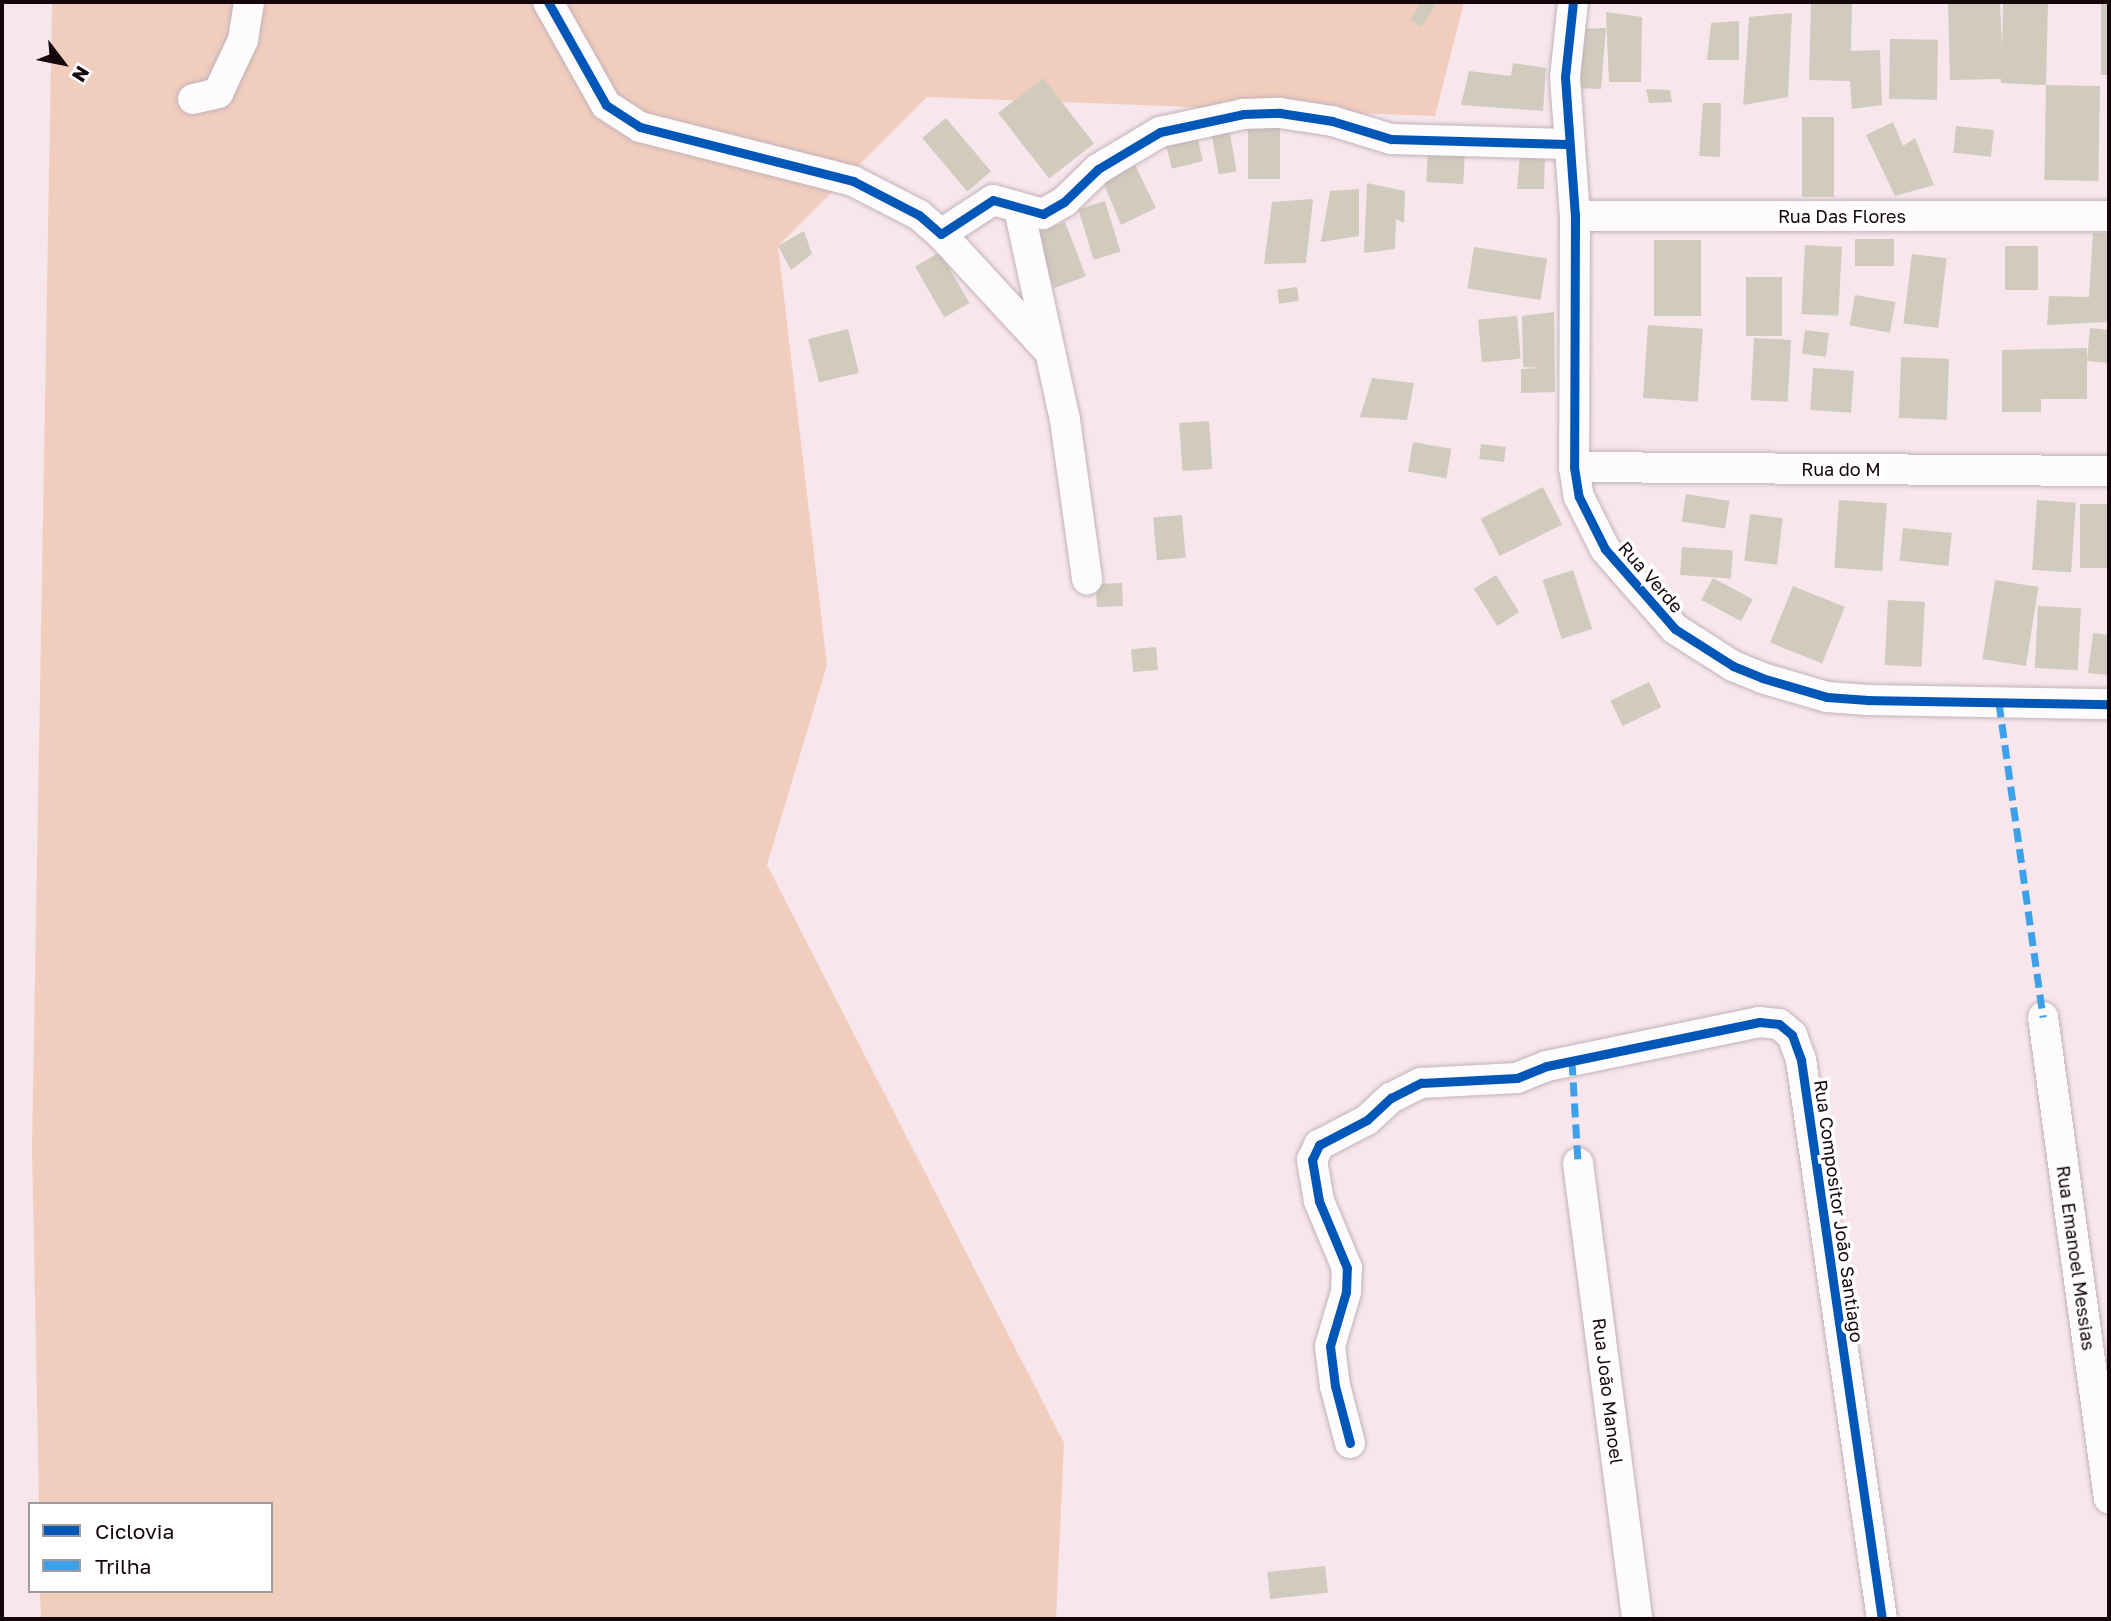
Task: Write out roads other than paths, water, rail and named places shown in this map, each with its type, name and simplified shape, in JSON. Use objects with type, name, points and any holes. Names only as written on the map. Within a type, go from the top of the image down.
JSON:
[{"type":"street","points":[[193,99],[218,93],[243,40],[249,2]]},
{"type":"street","points":[[548,2],[606,105],[640,127],[853,181],[919,215],[941,234],[1050,352]]},
{"type":"street","name":"Rua Verde","points":[[1573,2],[1566,39],[1566,144],[1575,216],[1574,467],[1578,497],[1605,549],[1675,629],[1733,666],[1826,697],[2109,704]]},
{"type":"street","points":[[941,234],[993,200],[1043,214],[1064,202],[1098,169],[1160,132],[1201,121],[1280,113],[1358,128],[1391,139],[1566,144]]},
{"type":"street","points":[[1019,209],[1065,420],[1087,579]]},
{"type":"street","name":"Rua Das Flores","points":[[1575,216],[2109,216]]},
{"type":"street","name":"Rua do M","points":[[1574,467],[2109,471]]},
{"type":"street","name":"Rua Emanoel Messias","points":[[2043,1017],[2109,1499]]},
{"type":"street","name":"Rua Compositor João Santiago","points":[[1350,1443],[1335,1386],[1330,1346],[1346,1292],[1348,1268],[1319,1201],[1312,1160],[1319,1145],[1367,1121],[1391,1098],[1421,1083],[1517,1078],[1572,1061],[1759,1021],[1779,1024],[1792,1035],[1801,1060],[1882,1619]]},
{"type":"street","name":"Rua João Manoel","points":[[1578,1163],[1637,1619]]}]
